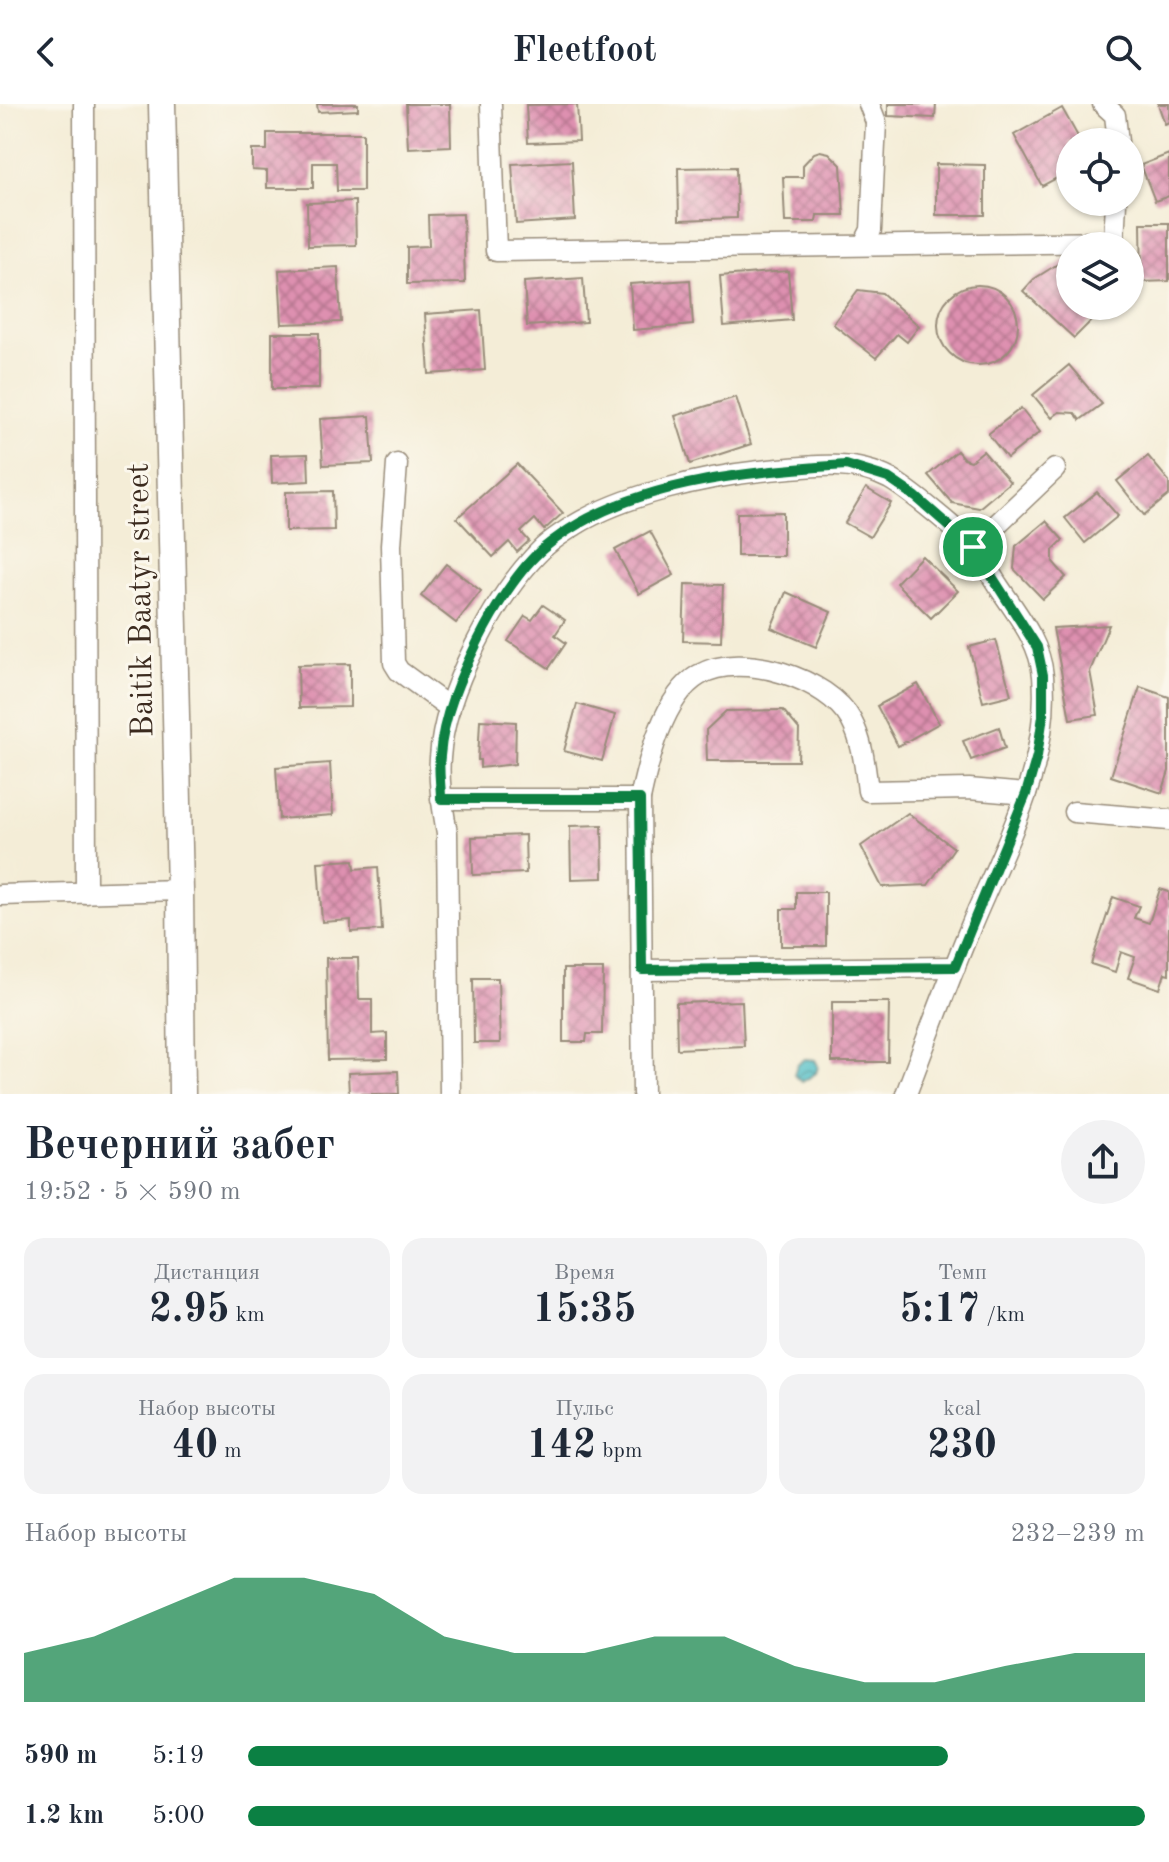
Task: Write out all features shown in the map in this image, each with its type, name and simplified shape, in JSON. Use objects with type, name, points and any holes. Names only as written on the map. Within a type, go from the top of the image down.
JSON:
[{"type":"main road","name":"Baitik Baatyr street","points":[[162,104],[182,1094]]},
{"type":"street","points":[[84,104],[86,893]]},
{"type":"street","points":[[491,104],[496,251],[1114,242],[1115,216]]},
{"type":"street","points":[[864,244],[871,230],[876,122],[869,104]]},
{"type":"street","points":[[1103,104],[1115,115],[1119,128]]},
{"type":"street","points":[[397,464],[391,545],[394,663],[399,671],[450,708]]},
{"type":"street","points":[[450,1094],[447,833],[441,799],[440,756],[450,708],[462,673],[487,623],[543,548],[578,523],[628,502],[730,474],[846,465],[888,478],[916,497],[973,547],[1037,647],[1043,675],[1043,716],[1037,756],[1026,794],[906,1094]]},
{"type":"street","points":[[973,547],[1055,469]]},
{"type":"street","points":[[643,1094],[640,799],[650,754],[681,692],[699,675],[719,668],[746,666],[803,679],[832,696],[851,719],[859,740],[868,791],[969,789],[1026,794]]},
{"type":"street","points":[[441,799],[640,799]]},
{"type":"street","points":[[1074,812],[1169,820]]},
{"type":"street","points":[[0,895],[180,890]]},
{"type":"street","points":[[642,970],[955,967]]},
{"type":"water","points":[[805,1059],[815,1060],[818,1066],[816,1073],[802,1082],[794,1075],[797,1065]]},
{"type":"building","points":[[317,104],[358,104],[358,110],[318,112]]},
{"type":"building","points":[[406,104],[450,104],[451,146],[408,148]]},
{"type":"building","points":[[577,104],[579,141],[528,143],[526,105]]},
{"type":"building","points":[[888,104],[936,104],[935,118],[888,116]]},
{"type":"building","points":[[1158,104],[1169,104],[1169,122],[1165,124]]},
{"type":"building","points":[[1062,108],[1073,128],[1056,128],[1056,178],[1042,186],[1014,135]]},
{"type":"building","points":[[267,133],[363,133],[363,191],[337,191],[336,163],[313,163],[313,188],[267,188],[267,171],[252,170],[252,150],[267,150]]},
{"type":"building","points":[[820,151],[829,153],[841,165],[844,215],[817,215],[816,222],[785,222],[783,177],[803,177],[803,165]]},
{"type":"building","points":[[1169,154],[1169,196],[1155,201],[1144,173],[1144,164]]},
{"type":"building","points":[[572,161],[575,220],[516,224],[512,164]]},
{"type":"building","points":[[936,164],[985,165],[985,215],[936,215]]},
{"type":"building","points":[[736,167],[737,218],[679,220],[678,168]]},
{"type":"building","points":[[355,201],[356,245],[308,246],[307,203]]},
{"type":"building","points":[[463,214],[465,283],[407,284],[407,247],[429,246],[428,215]]},
{"type":"building","points":[[1141,223],[1169,223],[1169,281],[1144,282],[1144,232],[1141,232]]},
{"type":"building","points":[[1056,265],[1056,320],[1092,320],[1074,338],[1023,291],[1034,279]]},
{"type":"building","points":[[338,267],[341,322],[282,324],[279,270]]},
{"type":"building","points":[[788,271],[792,320],[724,326],[720,276]]},
{"type":"building","points":[[583,278],[586,322],[527,326],[524,282]]},
{"type":"building","points":[[690,280],[693,325],[633,330],[630,284]]},
{"type":"building","points":[[978,285],[993,288],[1006,297],[1015,310],[1018,325],[1015,340],[1006,353],[993,362],[978,365],[963,362],[950,353],[941,340],[938,325],[941,310],[950,297],[963,288]]},
{"type":"building","points":[[858,290],[882,293],[919,326],[907,342],[897,334],[876,358],[833,324]]},
{"type":"building","points":[[481,310],[485,370],[429,374],[425,314]]},
{"type":"building","points":[[272,333],[319,333],[319,389],[272,389]]},
{"type":"building","points":[[1069,365],[1102,404],[1080,420],[1075,413],[1059,412],[1052,418],[1033,395]]},
{"type":"building","points":[[736,397],[751,444],[690,464],[675,416]]},
{"type":"building","points":[[1021,408],[1040,432],[1007,458],[988,434]]},
{"type":"building","points":[[370,416],[373,463],[323,465],[320,419]]},
{"type":"building","points":[[957,451],[964,459],[971,461],[983,451],[1010,482],[979,508],[952,503],[928,475]]},
{"type":"building","points":[[308,454],[309,481],[272,483],[271,455]]},
{"type":"building","points":[[1148,456],[1169,481],[1169,495],[1144,515],[1117,481]]},
{"type":"building","points":[[517,464],[563,513],[544,530],[535,519],[521,532],[529,541],[517,552],[509,542],[493,557],[457,518]]},
{"type":"building","points":[[866,488],[891,503],[870,537],[845,523]]},
{"type":"building","points":[[333,491],[334,530],[286,531],[286,492]]},
{"type":"building","points":[[1097,492],[1118,516],[1085,543],[1065,518]]},
{"type":"building","points":[[783,512],[783,556],[737,556],[737,513]]},
{"type":"building","points":[[1046,521],[1063,540],[1053,550],[1053,562],[1066,577],[1043,599],[1014,569],[1016,546]]},
{"type":"building","points":[[650,531],[674,575],[639,594],[615,550]]},
{"type":"building","points":[[922,556],[958,591],[931,618],[896,583]]},
{"type":"building","points":[[446,564],[481,591],[456,623],[421,596]]},
{"type":"building","points":[[685,584],[723,585],[721,642],[683,641]]},
{"type":"building","points":[[786,592],[831,612],[816,647],[771,628]]},
{"type":"building","points":[[543,605],[565,620],[555,635],[566,643],[549,668],[508,641],[525,616],[532,620]]},
{"type":"building","points":[[1109,625],[1090,671],[1098,715],[1070,719],[1053,628]]},
{"type":"building","points":[[996,640],[1011,695],[983,702],[969,647]]},
{"type":"building","points":[[350,664],[350,707],[299,708],[298,665]]},
{"type":"building","points":[[918,684],[939,723],[898,746],[877,706]]},
{"type":"building","points":[[1140,687],[1169,697],[1169,771],[1162,793],[1111,776]]},
{"type":"building","points":[[577,704],[615,715],[602,761],[564,751]]},
{"type":"building","points":[[783,710],[799,729],[798,761],[707,761],[706,730],[726,711]]},
{"type":"building","points":[[480,720],[516,722],[515,764],[480,768]]},
{"type":"building","points":[[999,727],[1005,748],[971,760],[963,741]]},
{"type":"building","points":[[330,763],[333,815],[279,819],[276,767]]},
{"type":"building","points":[[908,813],[954,848],[928,885],[882,887],[861,846]]},
{"type":"building","points":[[602,825],[603,878],[571,879],[570,826]]},
{"type":"building","points":[[525,835],[526,873],[473,875],[472,837]]},
{"type":"building","points":[[354,860],[355,869],[378,867],[382,930],[351,932],[351,920],[322,922],[318,862]]},
{"type":"building","points":[[1160,889],[1169,892],[1169,974],[1165,973],[1160,989],[1128,978],[1135,957],[1121,952],[1115,972],[1091,964],[1113,897],[1139,906],[1134,918],[1149,923]]},
{"type":"building","points":[[796,892],[826,892],[826,946],[781,946],[781,909],[796,909]]},
{"type":"building","points":[[326,958],[358,958],[359,999],[372,999],[372,1034],[387,1033],[387,1059],[328,1060]]},
{"type":"building","points":[[563,969],[603,969],[602,1034],[587,1034],[586,1042],[563,1042]]},
{"type":"building","points":[[473,978],[498,978],[500,1043],[474,1043]]},
{"type":"building","points":[[742,1001],[744,1046],[677,1049],[676,1003]]},
{"type":"building","points":[[832,1002],[889,1002],[888,1062],[832,1062]]},
{"type":"building","points":[[398,1071],[399,1094],[349,1094],[348,1073]]},
{"type":"route","points":[[846,465],[888,478],[916,497],[973,547],[1037,647],[1043,675],[1043,716],[1037,756],[1026,794],[955,967],[642,970],[640,799],[441,799],[440,756],[450,708],[462,673],[487,623],[516,581],[543,548],[578,523],[628,502],[730,474],[846,465]]}]
